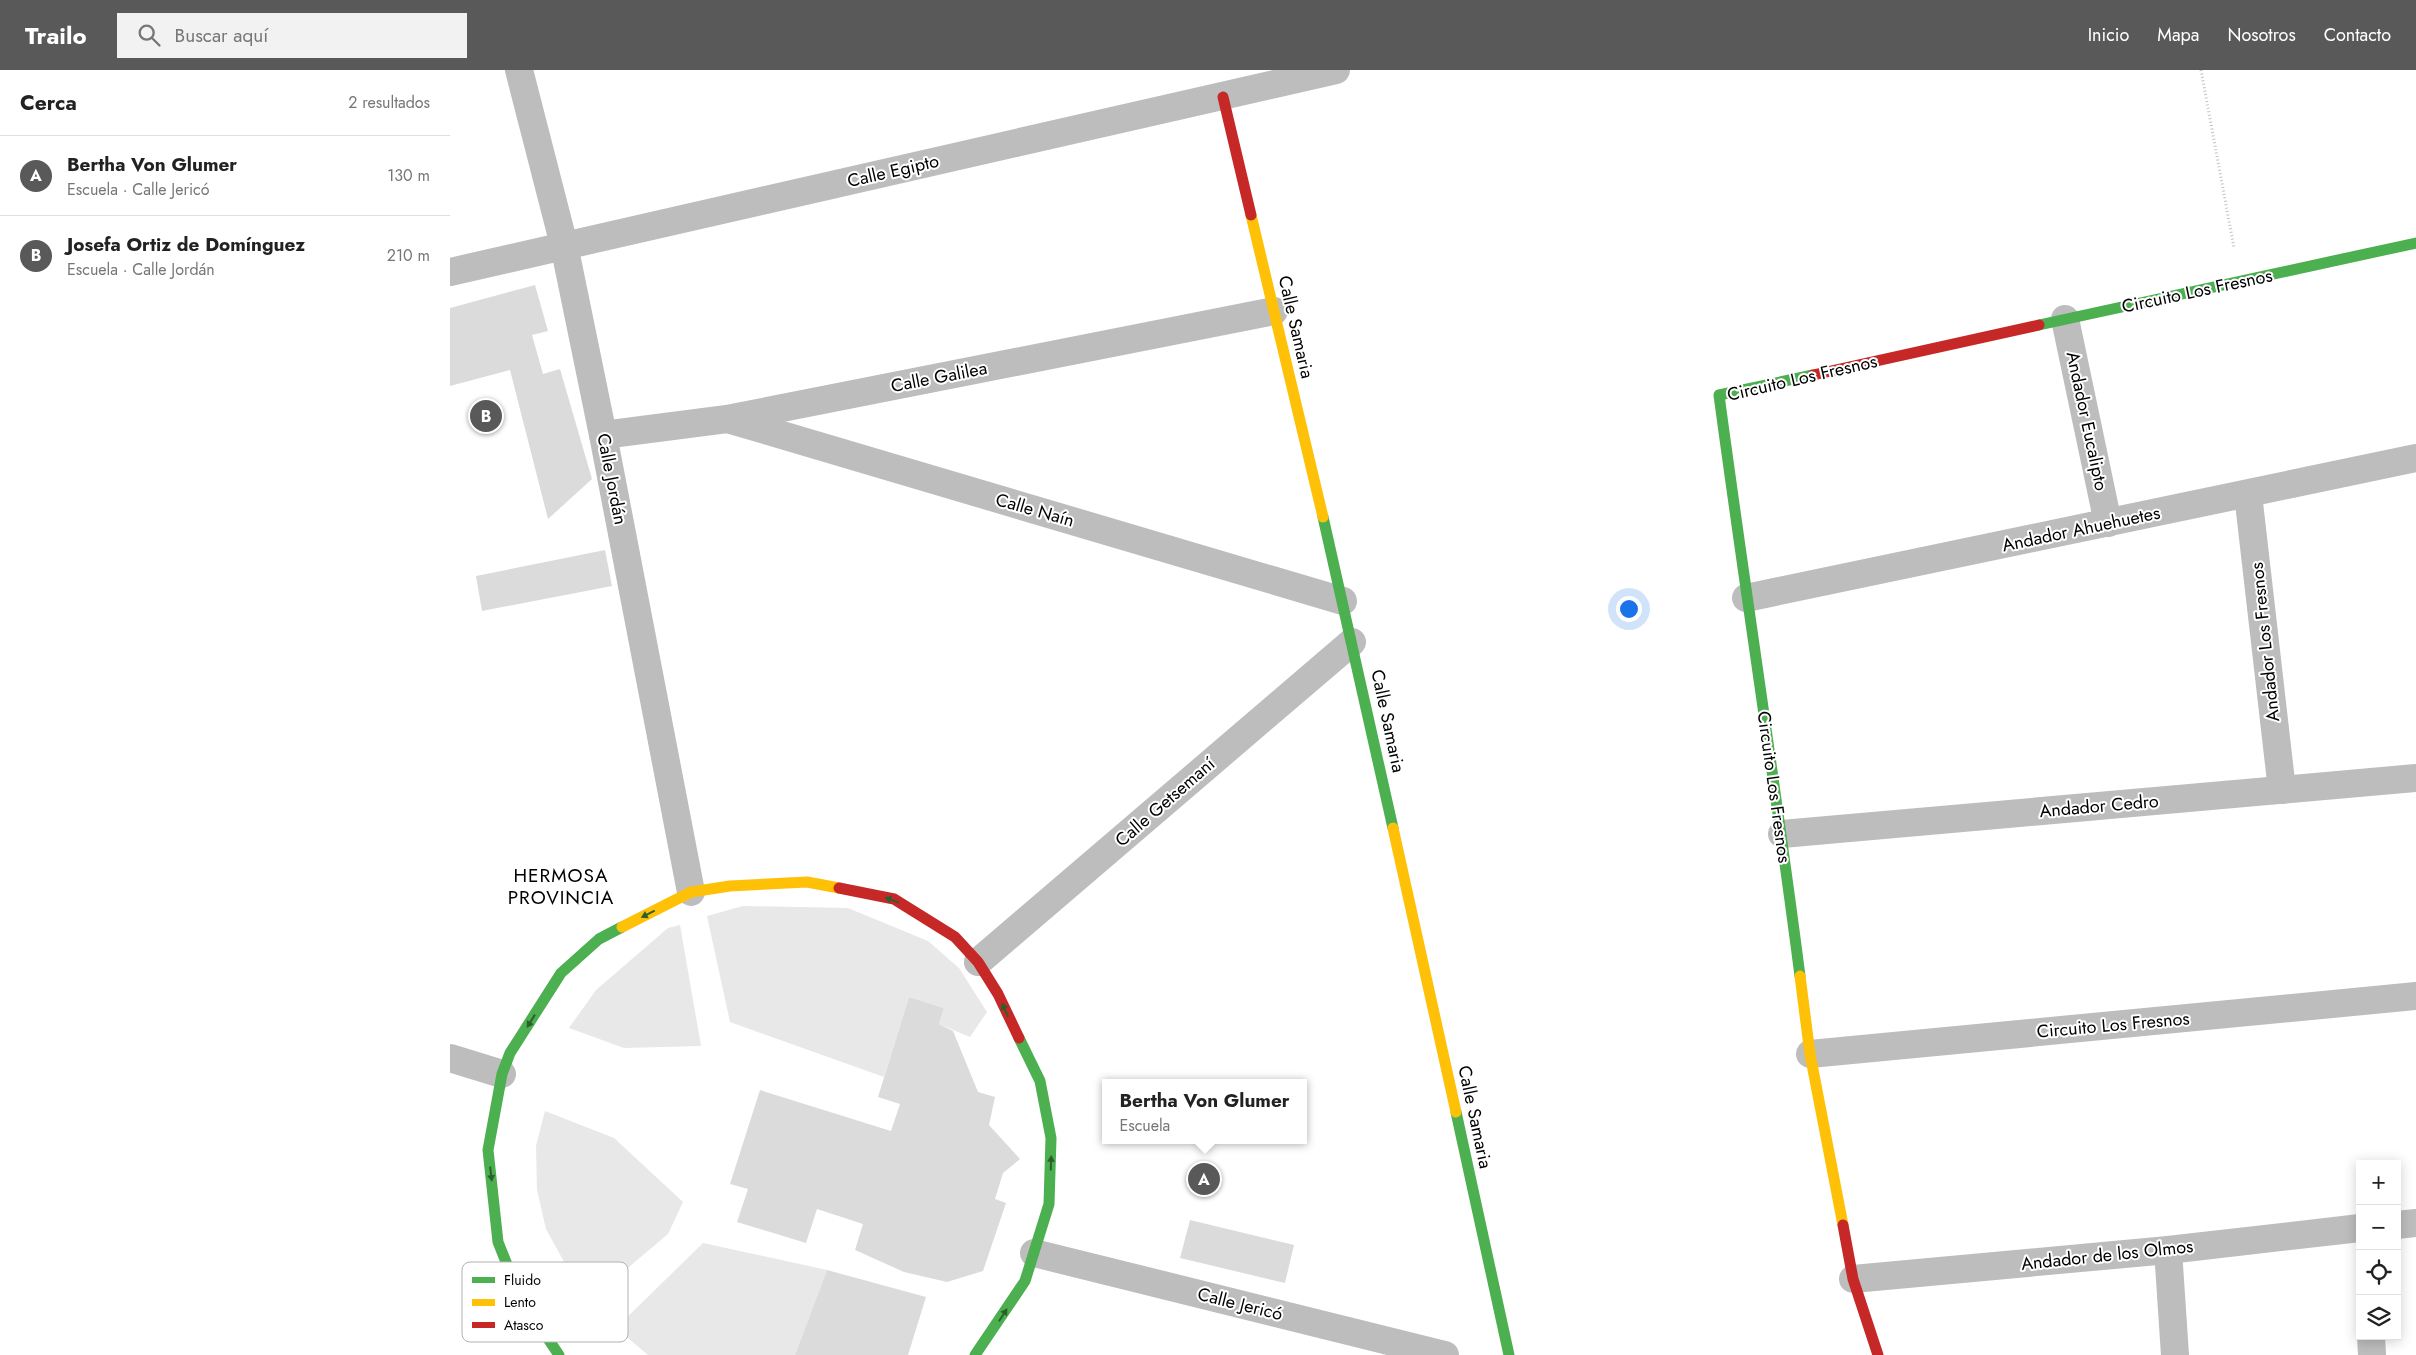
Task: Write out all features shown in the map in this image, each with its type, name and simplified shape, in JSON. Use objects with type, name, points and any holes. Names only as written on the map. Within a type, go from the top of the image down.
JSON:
[{"type":"street","name":"Calle Jordán","points":[[519,70],[564,245],[603,435],[691,892]]},
{"type":"street","name":"Calle Egipto","points":[[450,272],[1336,70]]},
{"type":"street","name":"Calle Samaria","points":[[1223,97],[1343,601],[1509,1355]]},
{"type":"street","name":"Circuito Los Fresnos","points":[[1878,1355],[1853,1279],[1810,1054],[1782,834],[1746,598],[1719,395],[2416,243]]},
{"type":"street","name":"Calle Galilea","points":[[603,435],[727,419],[1274,310]]},
{"type":"street","name":"Andador Eucalipto","points":[[2065,319],[2108,523]]},
{"type":"street","name":"Calle Naín","points":[[727,419],[1343,601]]},
{"type":"street","name":"Andador Ahuehuetes","points":[[1746,598],[2416,458]]},
{"type":"street","name":"Andador Los Fresnos","points":[[2248,494],[2282,790]]},
{"type":"street","name":"Calle Getsemaní","points":[[978,962],[1352,642]]},
{"type":"street","name":"Andador Cedro","points":[[1782,834],[2416,778]]},
{"type":"street","points":[[506,1262],[498,1242],[488,1150],[502,1074],[510,1054],[561,973],[598,938],[691,892],[730,886],[806,882],[894,899],[955,937],[978,962],[998,994],[1040,1081],[1052,1138],[1049,1204],[1025,1281],[975,1355]]},
{"type":"street","name":"Circuito Los Fresnos","points":[[1810,1054],[2416,996]]},
{"type":"street","points":[[450,1058],[502,1074]]},
{"type":"street","points":[[2401,1225],[2416,1223]]},
{"type":"street","name":"Andador de los Olmos","points":[[1853,1279],[2168,1250],[2356,1228]]},
{"type":"street","points":[[2168,1250],[2175,1355]]},
{"type":"street","name":"Calle Jericó","points":[[1034,1253],[1445,1355]]},
{"type":"street","points":[[2371,1340],[2372,1355]]},
{"type":"street","points":[[550,1342],[559,1355]]},
{"type":"path","points":[[2201,70],[2241,281]]},
{"type":"shaded area","points":[[743,906],[848,908],[928,941],[959,968],[987,1012],[970,1037],[939,1024],[944,1008],[909,997],[884,1077],[730,1022],[707,916]]},
{"type":"shaded area","points":[[680,925],[701,1046],[624,1048],[569,1028],[596,990],[668,928]]},
{"type":"shaded area","points":[[545,1111],[614,1138],[683,1202],[668,1234],[628,1268],[628,1262],[564,1262],[546,1229],[537,1190],[536,1146]]},
{"type":"shaded area","points":[[703,1243],[827,1270],[795,1355],[648,1355],[628,1338],[628,1316]]},
{"type":"building","points":[[535,285],[548,331],[532,335],[543,374],[560,369],[592,479],[548,519],[510,370],[450,386],[450,308]]},
{"type":"building","points":[[605,550],[612,586],[482,611],[476,576]]},
{"type":"building","points":[[909,997],[944,1008],[939,1024],[953,1031],[978,1092],[995,1097],[989,1125],[1020,1159],[1003,1173],[995,1199],[1006,1203],[983,1271],[947,1282],[904,1272],[855,1250],[863,1224],[817,1209],[806,1243],[737,1222],[748,1189],[730,1184],[760,1090],[891,1131],[900,1104],[878,1097]]},
{"type":"building","points":[[1190,1220],[1294,1245],[1285,1283],[1180,1258]]},
{"type":"building","points":[[827,1270],[926,1297],[908,1355],[795,1355]]},
{"type":"traffic: fast","points":[[2039,325],[2416,243]]},
{"type":"traffic: fast","points":[[1800,976],[1719,395],[1813,375]]},
{"type":"traffic: fast","points":[[1323,517],[1393,828]]},
{"type":"traffic: fast","points":[[506,1262],[498,1242],[488,1150],[502,1074],[510,1053],[561,973],[599,939],[622,927]]},
{"type":"traffic: fast","points":[[975,1355],[1025,1281],[1049,1204],[1051,1138],[1040,1081],[1019,1038]]},
{"type":"traffic: fast","points":[[1456,1112],[1509,1355]]},
{"type":"traffic: fast","points":[[550,1342],[559,1355]]},
{"type":"traffic: slow","points":[[1251,215],[1323,517]]},
{"type":"traffic: slow","points":[[1393,828],[1456,1112]]},
{"type":"traffic: slow","points":[[622,927],[691,892],[730,886],[807,882],[839,888]]},
{"type":"traffic: slow","points":[[1800,976],[1810,1054],[1843,1225]]},
{"type":"traffic: jam","points":[[1223,97],[1251,215]]},
{"type":"traffic: jam","points":[[1813,375],[2039,325]]},
{"type":"traffic: jam","points":[[839,888],[894,899],[955,937],[978,962],[998,994],[1019,1038]]},
{"type":"traffic: jam","points":[[1843,1225],[1853,1279],[1878,1355]]},
{"type":"place","name":"Josefa Ortiz de Domínguez","points":[[486,416]]},
{"type":"place","name":"Bertha Von Glumer","points":[[1204,1179]]},
{"type":"district","name":"HERMOSA PROVINCIA","points":[[561,886]]}]
